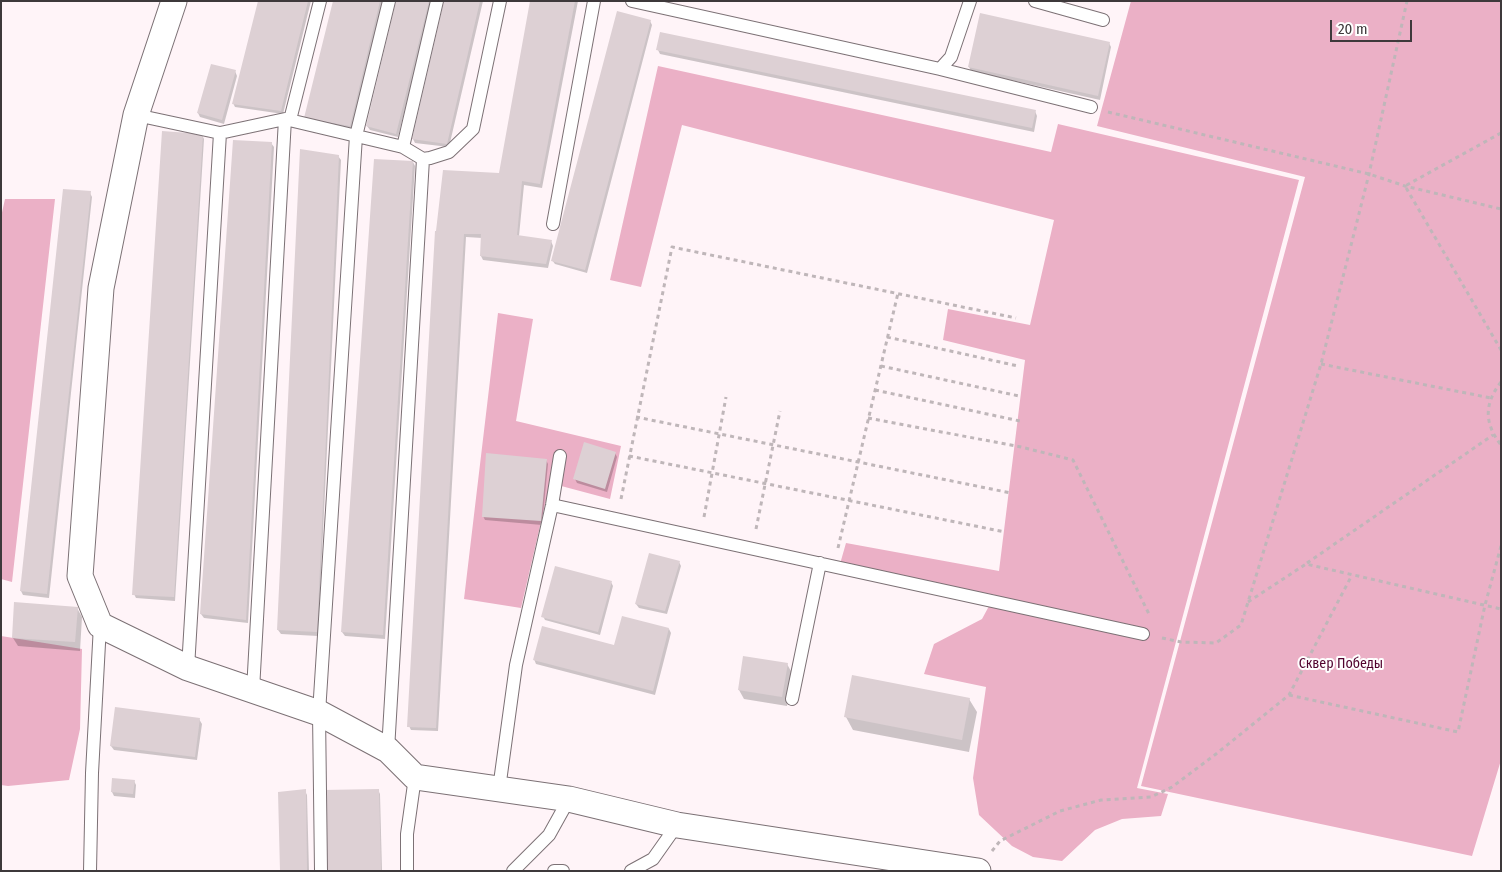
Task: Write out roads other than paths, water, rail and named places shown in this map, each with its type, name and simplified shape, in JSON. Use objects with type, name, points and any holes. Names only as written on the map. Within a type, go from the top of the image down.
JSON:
[{"type":"street","points":[[172,2],[136,115],[101,288],[80,576],[100,625],[188,668],[319,713],[388,750],[415,777],[569,799],[677,825],[977,871]]},
{"type":"lane","points":[[253,690],[288,120],[320,1]]},
{"type":"lane","points":[[321,871],[319,713],[356,136],[389,1]]},
{"type":"lane","points":[[403,146],[437,1]]},
{"type":"lane","points":[[136,115],[220,133],[288,120],[403,146],[423,159],[430,158],[449,152],[473,129],[500,1]]},
{"type":"lane","points":[[553,224],[594,1]]},
{"type":"lane","points":[[632,1],[940,69],[1091,107]]},
{"type":"lane","points":[[940,69],[951,57],[970,1]]},
{"type":"lane","points":[[1035,1],[1104,20]]},
{"type":"lane","points":[[188,668],[220,133]]},
{"type":"lane","points":[[388,750],[423,159]]},
{"type":"lane","points":[[499,789],[516,665],[552,505],[560,456]]},
{"type":"lane","points":[[552,505],[1143,634]]},
{"type":"lane","points":[[792,699],[820,563]]},
{"type":"lane","points":[[90,871],[92,773],[100,625]]},
{"type":"lane","points":[[408,871],[407,834],[415,777]]},
{"type":"lane","points":[[513,871],[549,835],[569,799]]},
{"type":"lane","points":[[630,871],[653,859],[677,825]]},
{"type":"lane","points":[[554,871],[563,871]]},
{"type":"park label","name":"Сквер Победы","points":[[1341,664]]}]
